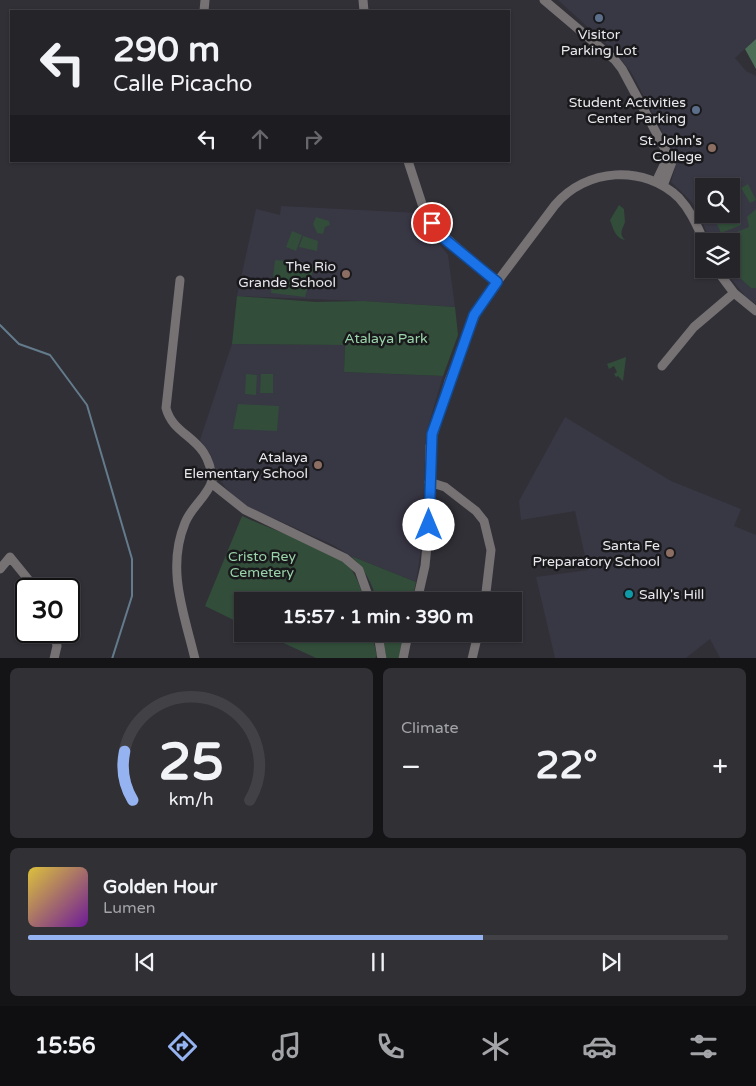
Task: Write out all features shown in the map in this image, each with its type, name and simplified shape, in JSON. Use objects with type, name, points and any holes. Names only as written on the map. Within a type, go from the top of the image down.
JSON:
[{"type":"street","points":[[544,0],[619,65],[631,82],[672,162],[660,184]]},
{"type":"street","points":[[408,162],[422,204],[437,230],[497,282]]},
{"type":"street","points":[[419,592],[427,548],[430,446],[436,421],[474,315],[562,196],[581,184],[608,175],[621,174],[660,184],[686,206],[700,233]]},
{"type":"street","points":[[723,278],[734,293],[756,311]]},
{"type":"street","points":[[180,280],[166,408],[172,420],[202,449],[208,458],[211,484],[186,520],[176,566],[182,614],[195,658]]},
{"type":"street","points":[[662,366],[694,327],[734,293]]},
{"type":"street","points":[[430,482],[445,487],[476,511],[484,522],[491,550],[486,592]]},
{"type":"street","points":[[211,484],[245,510],[346,558],[359,570],[367,592]]},
{"type":"street","points":[[0,568],[10,557],[27,578]]},
{"type":"street","points":[[379,642],[382,658]]},
{"type":"street","points":[[403,658],[406,642]]},
{"type":"street","points":[[472,658],[476,642]]},
{"type":"street","points":[[54,658],[56,643]]},
{"type":"shaded area","name":"St. John's College","points":[[558,0],[756,0],[756,39],[735,58],[746,71],[756,76],[756,304],[746,297],[730,278],[740,278],[740,233],[707,233],[703,223],[740,223],[740,178],[695,178],[695,208],[691,201],[671,182],[675,168],[661,129],[631,72],[614,51]]},
{"type":"shaded area","name":"The Rio Grande School","points":[[281,206],[418,213],[420,220],[448,255],[455,307],[237,296],[256,209],[280,215]]},
{"type":"shaded area","name":"Atalaya Elementary School","points":[[232,344],[345,345],[344,372],[443,376],[426,433],[422,542],[416,582],[351,556],[333,545],[242,504],[225,487],[215,473],[211,455],[200,440]]},
{"type":"shaded area","name":"Santa Fe Preparatory School","points":[[565,417],[671,481],[741,509],[734,526],[756,535],[756,658],[720,658],[710,639],[686,658],[555,658],[536,577],[588,570],[575,511],[521,520],[519,501]]},
{"type":"green space","points":[[756,39],[756,69],[745,49]]},
{"type":"green space","points":[[748,184],[756,200],[750,203],[741,188]]},
{"type":"green space","points":[[619,205],[624,209],[625,222],[621,233],[625,240],[617,235],[610,220]]},
{"type":"green space","points":[[756,209],[756,288],[751,288],[740,278],[740,233],[734,233],[749,227],[747,217]]},
{"type":"green space","points":[[316,217],[329,221],[330,225],[325,227],[323,234],[317,233],[313,224]]},
{"type":"green space","points":[[740,223],[741,225],[721,233],[717,224]]},
{"type":"green space","points":[[292,231],[302,235],[296,251],[286,247]]},
{"type":"green space","points":[[303,236],[318,241],[317,251],[299,247]]},
{"type":"green space","points":[[275,260],[309,263],[314,267],[305,297],[271,293]]},
{"type":"green space","name":"Atalaya Park","points":[[237,296],[316,302],[363,301],[455,307],[458,335],[443,376],[344,372],[345,345],[232,344]]},
{"type":"green space","points":[[626,357],[623,381],[614,374],[617,372],[614,366],[609,369],[607,364]]},
{"type":"green space","points":[[246,374],[257,375],[256,395],[245,394]]},
{"type":"green space","points":[[261,374],[273,374],[273,393],[260,393]]},
{"type":"green space","points":[[238,404],[279,406],[277,431],[233,429]]},
{"type":"green space","name":"Cristo Rey Cemetery","points":[[242,516],[316,547],[343,562],[351,569],[362,592],[234,592],[234,620],[205,606]]},
{"type":"green space","points":[[351,556],[416,582],[414,592],[374,592],[360,566]]},
{"type":"green space","points":[[281,642],[374,642],[377,656],[375,658],[316,658]]},
{"type":"green space","points":[[384,642],[402,642],[399,658],[386,658]]},
{"type":"waterway","points":[[0,325],[19,344],[50,355],[87,405],[132,559],[132,596],[112,658]]},
{"type":"place","name":"Visitor Parking Lot","points":[[599,18]]},
{"type":"place","name":"Student Activities Center Parking","points":[[696,110]]},
{"type":"place","name":"St. John's College","points":[[712,148]]},
{"type":"place","name":"The Rio Grande School","points":[[346,274]]},
{"type":"place","name":"Atalaya Elementary School","points":[[318,465]]},
{"type":"place","name":"Santa Fe Preparatory School","points":[[670,553]]},
{"type":"place","name":"Sally's Hill","points":[[629,594]]},
{"type":"route","points":[[429,525],[430,446],[432,434],[474,315],[497,282],[441,236],[432,223]]}]
